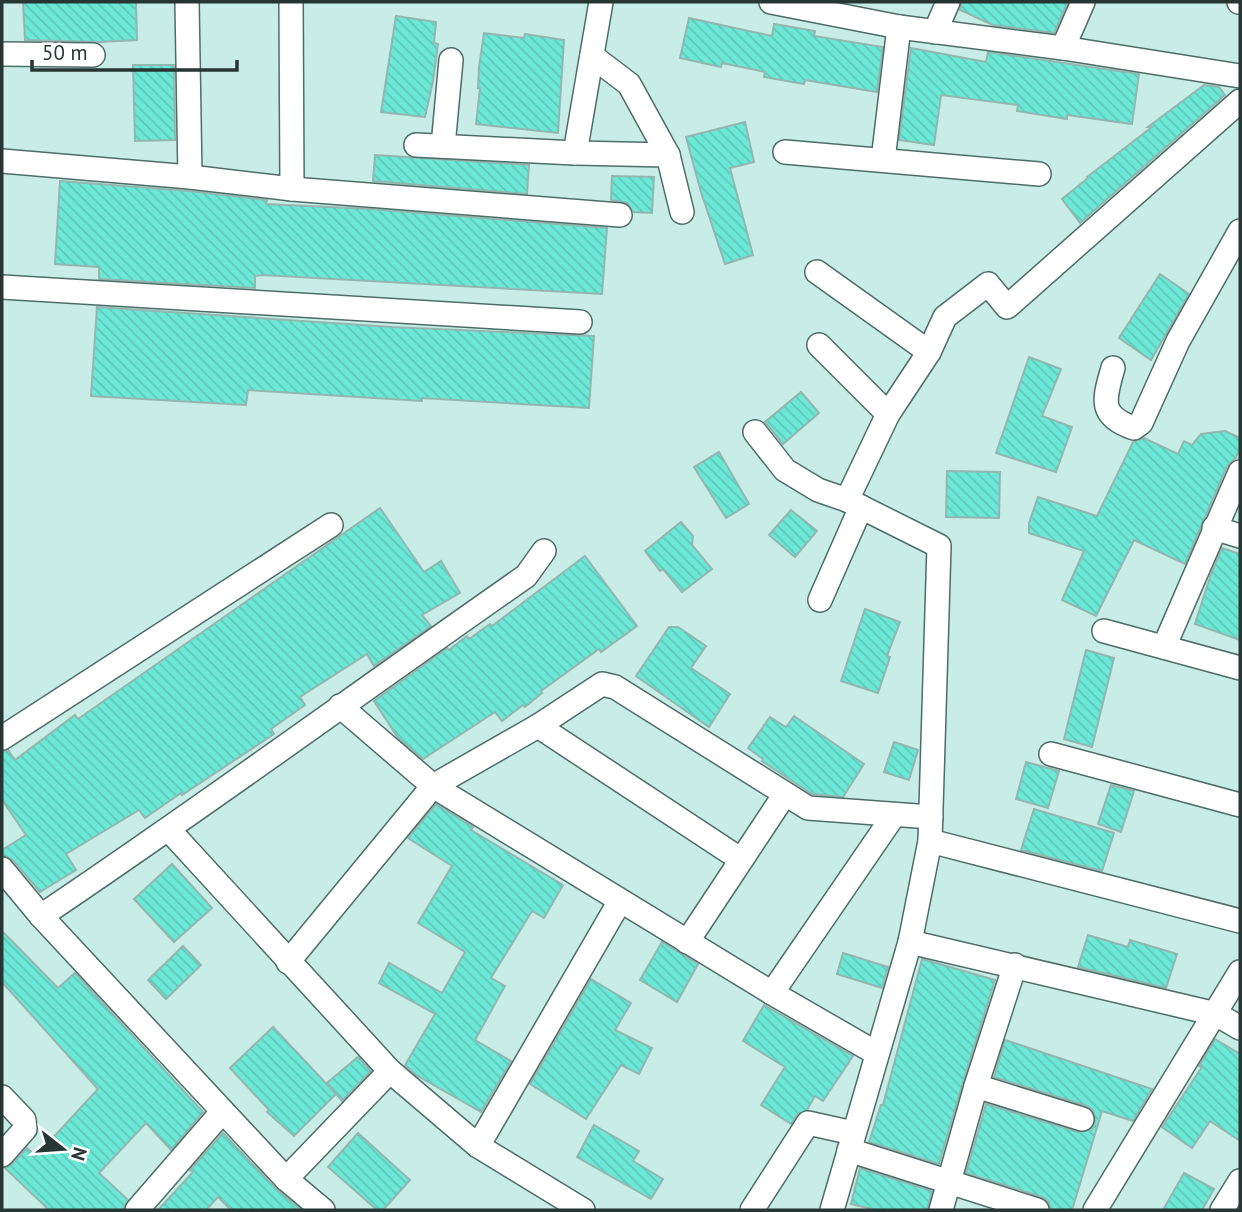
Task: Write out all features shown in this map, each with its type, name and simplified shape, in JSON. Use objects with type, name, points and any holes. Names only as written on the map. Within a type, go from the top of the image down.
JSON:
[{"type":"street","points":[[187,2],[190,177]]},
{"type":"street","points":[[291,2],[292,189]]},
{"type":"street","points":[[575,153],[601,2]]},
{"type":"street","points":[[771,2],[818,7],[899,27],[1063,48],[1240,76]]},
{"type":"street","points":[[935,32],[947,2]]},
{"type":"street","points":[[1063,48],[1083,2]]},
{"type":"street","points":[[883,160],[899,27]]},
{"type":"street","points":[[2,54],[93,55]]},
{"type":"street","points":[[592,56],[629,84],[668,155],[682,212]]},
{"type":"street","points":[[443,146],[450,60]]},
{"type":"street","points":[[820,600],[888,414],[929,352],[945,317],[988,284],[1007,307],[1240,101]]},
{"type":"street","points":[[416,145],[668,155]]},
{"type":"street","points":[[785,152],[1039,174]]},
{"type":"street","points":[[2,161],[190,177],[292,189],[620,215]]},
{"type":"street","points":[[1113,368],[1106,405],[1110,416],[1121,424],[1134,428],[1141,423],[1178,341],[1240,231]]},
{"type":"street","points":[[817,272],[929,352]]},
{"type":"street","points":[[2,287],[580,322]]},
{"type":"street","points":[[819,345],[888,414]]},
{"type":"street","points":[[755,432],[785,470],[818,490],[854,504],[939,546],[930,841],[910,942],[832,1210]]},
{"type":"street","points":[[1164,647],[1240,472]]},
{"type":"street","points":[[2,738],[331,525]]},
{"type":"street","points":[[1214,528],[1240,536]]},
{"type":"street","points":[[41,916],[169,830],[526,576],[544,551]]},
{"type":"street","points":[[1104,631],[1240,668]]},
{"type":"street","points":[[288,962],[433,786],[538,726],[602,684],[615,687],[808,808],[931,817]]},
{"type":"street","points":[[341,706],[433,786],[687,942],[876,1052]]},
{"type":"street","points":[[538,726],[740,859]]},
{"type":"street","points":[[1051,754],[1240,805]]},
{"type":"street","points":[[687,942],[785,794]]},
{"type":"street","points":[[772,993],[894,815]]},
{"type":"street","points":[[169,830],[390,1071],[478,1146],[583,1210]]},
{"type":"street","points":[[930,841],[1240,921]]},
{"type":"street","points":[[2,869],[41,916],[286,1180],[323,1210]]},
{"type":"street","points":[[478,1146],[620,901]]},
{"type":"street","points":[[910,942],[1216,1014],[1240,1027]]},
{"type":"street","points":[[941,1210],[976,1086],[1015,965]]},
{"type":"street","points":[[1095,1210],[1240,972]]},
{"type":"street","points":[[286,1180],[390,1071]]},
{"type":"street","points":[[976,1086],[1082,1119]]},
{"type":"street","points":[[2,1097],[24,1119],[25,1129],[2,1155]]},
{"type":"street","points":[[136,1210],[222,1112]]},
{"type":"street","points":[[752,1210],[808,1123],[948,1182],[1037,1210]]},
{"type":"street","points":[[1222,1210],[1240,1181]]},
{"type":"building","points":[[23,2],[136,2],[137,40],[25,40]]},
{"type":"building","points":[[962,2],[1068,2],[1054,33],[993,25],[960,10]]},
{"type":"building","points":[[396,16],[436,22],[434,43],[438,44],[425,117],[381,112]]},
{"type":"building","points":[[689,18],[772,36],[774,24],[815,31],[814,36],[883,47],[877,92],[805,80],[804,84],[764,77],[765,72],[722,63],[721,67],[680,58]]},
{"type":"building","points":[[484,33],[524,38],[525,34],[564,40],[558,133],[476,124]]},
{"type":"building","points":[[911,48],[986,62],[988,52],[1139,74],[1132,124],[1067,115],[1067,119],[1017,111],[1018,105],[941,95],[934,145],[899,140]]},
{"type":"building","points":[[133,65],[174,65],[175,140],[135,141]]},
{"type":"building","points":[[1204,85],[1219,87],[1225,95],[1080,223],[1062,199],[1152,127],[1148,127]]},
{"type":"building","points":[[745,122],[754,162],[730,168],[753,255],[725,264],[686,137]]},
{"type":"building","points":[[375,155],[529,165],[527,194],[373,181]]},
{"type":"building","points":[[612,176],[654,177],[652,213],[633,212],[627,203],[611,200]]},
{"type":"building","points":[[60,181],[189,191],[267,200],[266,204],[371,209],[607,228],[602,294],[262,275],[255,276],[255,288],[99,279],[99,267],[55,264]]},
{"type":"building","points":[[1160,274],[1189,294],[1151,360],[1119,338]]},
{"type":"building","points":[[97,307],[392,327],[594,336],[589,408],[248,390],[246,405],[91,396]]},
{"type":"building","points":[[1029,357],[1061,369],[1042,416],[1072,427],[1056,472],[996,453]]},
{"type":"building","points":[[801,392],[819,413],[783,444],[765,422]]},
{"type":"building","points":[[1225,431],[1240,438],[1240,449],[1235,459],[1227,466],[1185,564],[1134,540],[1096,616],[1062,600],[1084,551],[1029,533],[1029,523],[1038,497],[1097,516],[1133,442],[1144,438],[1178,454],[1184,441],[1192,445],[1201,434]]},
{"type":"building","points":[[719,452],[749,504],[726,518],[694,467]]},
{"type":"building","points":[[947,471],[1000,472],[999,518],[946,517]]},
{"type":"building","points":[[380,508],[424,572],[441,561],[460,593],[422,615],[431,626],[374,666],[367,654],[300,697],[305,705],[271,729],[274,734],[182,795],[181,793],[145,818],[139,810],[66,854],[76,870],[40,892],[13,860],[2,855],[2,850],[26,835],[2,800],[2,752],[8,750],[15,760],[75,715],[78,719]]},
{"type":"building","points":[[791,510],[817,531],[795,557],[769,535]]},
{"type":"building","points":[[681,522],[693,536],[692,545],[712,569],[682,592],[663,569],[660,571],[645,551]]},
{"type":"building","points":[[1222,548],[1240,554],[1240,640],[1195,624]]},
{"type":"building","points":[[585,556],[637,626],[601,652],[599,649],[541,691],[542,693],[525,707],[523,705],[502,721],[495,712],[423,759],[398,738],[374,701],[447,648],[449,650],[467,636],[469,639],[490,624],[492,626]]},
{"type":"building","points":[[865,609],[900,622],[887,656],[890,657],[878,693],[841,681]]},
{"type":"building","points":[[669,627],[678,627],[706,646],[691,668],[730,694],[709,727],[636,676]]},
{"type":"building","points":[[1086,650],[1114,658],[1092,747],[1064,739]]},
{"type":"building","points":[[794,716],[864,764],[843,797],[812,794],[762,761],[763,759],[748,748],[770,717],[786,727]]},
{"type":"building","points":[[894,742],[918,750],[909,780],[884,772]]},
{"type":"building","points":[[1026,762],[1059,771],[1048,808],[1016,799]]},
{"type":"building","points":[[1111,785],[1134,791],[1121,832],[1098,824]]},
{"type":"building","points":[[436,804],[473,827],[471,830],[563,885],[544,918],[532,911],[491,978],[505,986],[475,1040],[511,1061],[481,1112],[416,1075],[405,1065],[435,1014],[379,983],[389,963],[442,993],[465,952],[418,923],[452,866],[408,838]]},
{"type":"building","points":[[1034,809],[1114,833],[1102,871],[1021,850]]},
{"type":"building","points":[[172,864],[212,908],[174,942],[134,899]]},
{"type":"building","points":[[2,931],[58,988],[75,973],[203,1112],[171,1150],[146,1123],[99,1173],[128,1200],[123,1210],[49,1210],[5,1168],[27,1148],[36,1156],[98,1089],[2,982]]},
{"type":"building","points":[[1088,935],[1128,947],[1130,940],[1177,954],[1166,988],[1078,967]]},
{"type":"building","points":[[662,942],[698,964],[677,1002],[640,980]]},
{"type":"building","points":[[183,946],[201,965],[166,999],[148,980]]},
{"type":"building","points":[[843,953],[888,967],[882,988],[837,974]]},
{"type":"building","points":[[922,959],[995,980],[939,1164],[869,1142],[883,1105]]},
{"type":"building","points":[[591,979],[631,1003],[615,1030],[652,1048],[639,1074],[621,1065],[586,1119],[530,1084]]},
{"type":"building","points":[[764,1005],[853,1056],[823,1101],[815,1096],[807,1110],[797,1115],[791,1124],[761,1105],[785,1067],[743,1041]]},
{"type":"building","points":[[273,1027],[336,1094],[294,1136],[267,1112],[269,1110],[230,1068]]},
{"type":"building","points":[[1215,1039],[1240,1054],[1240,1141],[1210,1121],[1192,1148],[1162,1127],[1202,1067],[1199,1066]]},
{"type":"building","points":[[1005,1040],[1152,1089],[1133,1121],[1102,1111],[1072,1210],[1051,1210],[1048,1201],[1042,1197],[966,1173],[986,1104],[1078,1132],[1091,1130],[1095,1122],[1093,1110],[1087,1106],[994,1077]]},
{"type":"building","points":[[358,1057],[371,1071],[342,1101],[327,1083]]},
{"type":"building","points":[[594,1125],[639,1151],[633,1161],[663,1179],[651,1199],[577,1157]]},
{"type":"building","points":[[223,1133],[276,1189],[302,1210],[231,1210],[218,1197],[206,1210],[158,1210],[193,1172],[190,1170]]},
{"type":"building","points":[[358,1133],[410,1180],[383,1210],[377,1210],[328,1167]]},
{"type":"building","points":[[860,1168],[932,1191],[927,1210],[876,1210],[851,1204]]},
{"type":"building","points":[[1184,1173],[1214,1189],[1202,1210],[1163,1210]]}]
